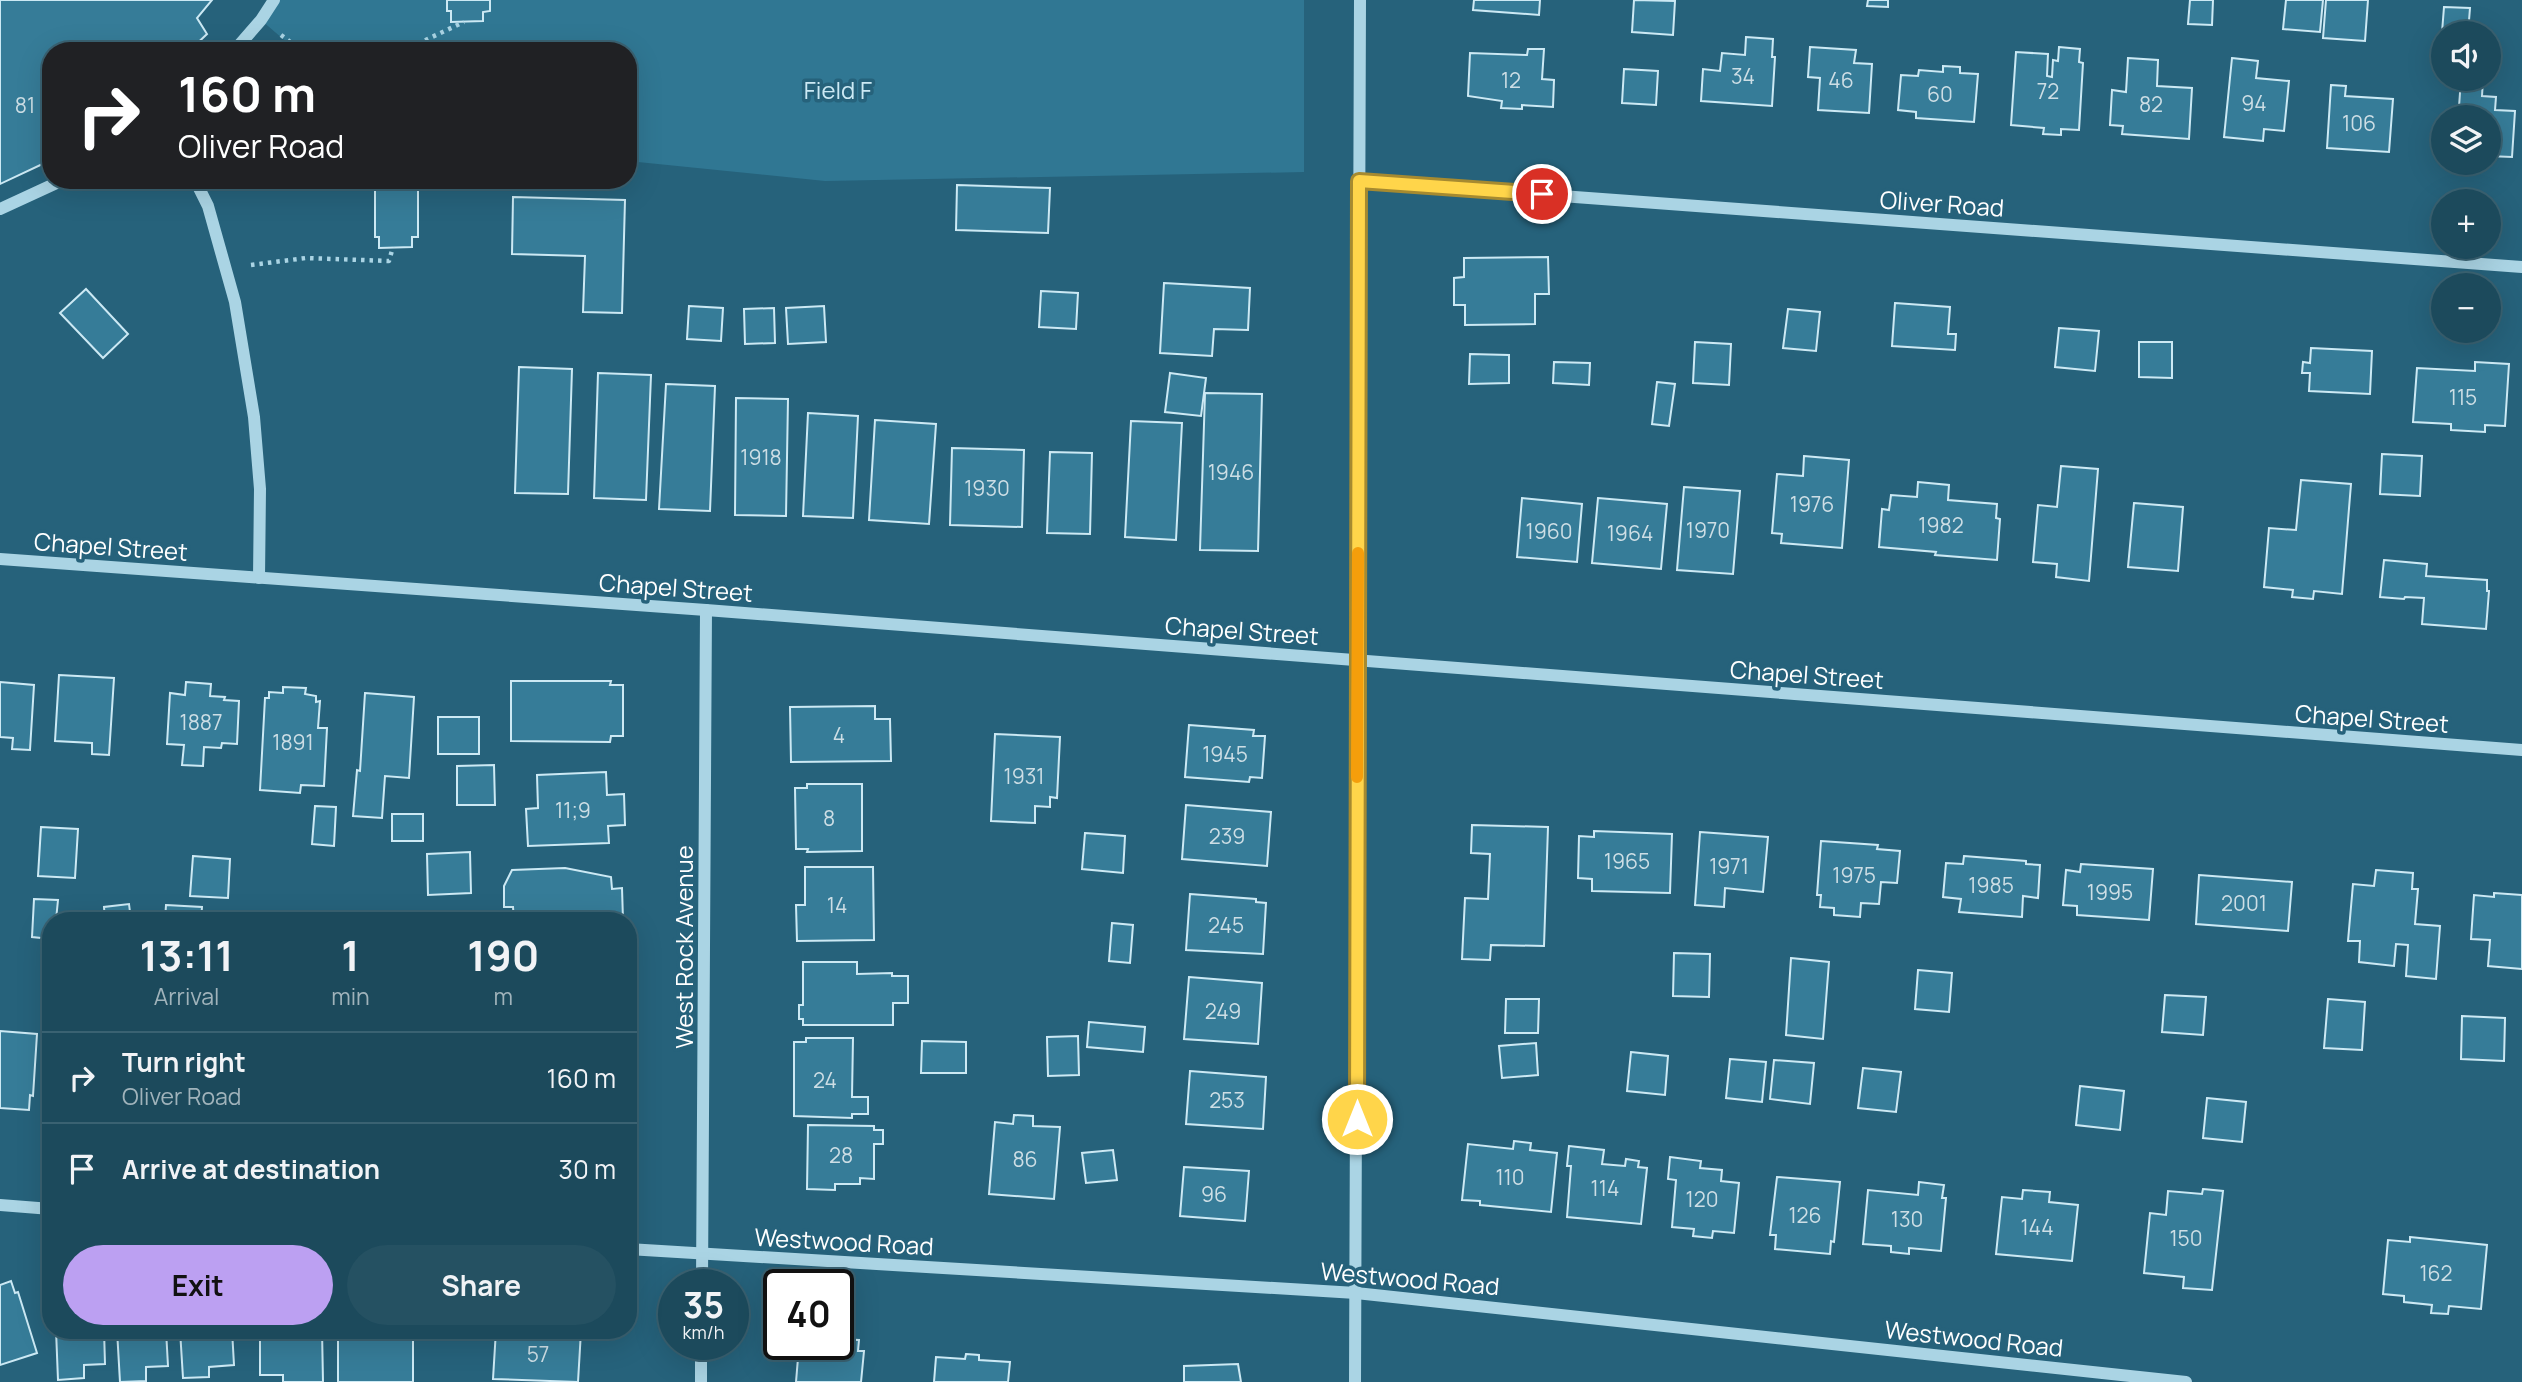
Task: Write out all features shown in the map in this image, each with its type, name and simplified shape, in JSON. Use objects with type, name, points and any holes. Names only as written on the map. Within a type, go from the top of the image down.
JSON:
[{"type":"street","points":[[242,42],[274,0]]},
{"type":"street","points":[[1355,1382],[1360,0]]},
{"type":"street","name":"Oliver Road","points":[[1359,181],[2522,267]]},
{"type":"street","points":[[0,209],[43,189]]},
{"type":"street","points":[[200,189],[208,206],[235,302],[254,417],[260,489],[259,578]]},
{"type":"street","name":"Chapel Street","points":[[0,559],[706,610],[2522,750]]},
{"type":"street","name":"West Rock Avenue","points":[[702,1269],[706,610]]},
{"type":"street","points":[[0,1205],[42,1208]]},
{"type":"street","name":"Westwood Road","points":[[637,1250],[1356,1293],[2186,1382]]},
{"type":"street","points":[[701,1360],[701,1382]]},
{"type":"path","points":[[421,42],[464,22]]},
{"type":"path","points":[[226,269],[306,258],[389,261],[393,247]]},
{"type":"green space","name":"Field F","points":[[270,0],[1304,0],[1304,172],[825,181],[637,162],[637,42],[287,42],[261,20]]},
{"type":"building","points":[[0,0],[212,0],[197,18],[207,34],[199,42],[42,42],[42,164],[0,184]]},
{"type":"building","points":[[447,0],[490,0],[490,11],[483,12],[483,21],[451,22]]},
{"type":"building","points":[[1474,0],[1540,0],[1539,15],[1473,10]]},
{"type":"building","points":[[1634,0],[1675,1],[1673,35],[1632,32]]},
{"type":"building","points":[[1868,0],[1888,0],[1888,7],[1867,6]]},
{"type":"building","points":[[2190,0],[2213,0],[2212,25],[2188,24]]},
{"type":"building","points":[[2286,0],[2323,0],[2320,32],[2283,29]]},
{"type":"building","points":[[2326,0],[2368,0],[2365,41],[2323,38]]},
{"type":"building","points":[[2444,7],[2470,8],[2469,21],[2443,21]]},
{"type":"building","points":[[1746,37],[1773,39],[1772,57],[1775,57],[1772,106],[1701,101],[1703,69],[1720,71],[1722,53],[1745,55]]},
{"type":"building","points":[[1810,47],[1856,50],[1854,63],[1872,64],[1869,113],[1818,110],[1820,78],[1808,77]]},
{"type":"building","points":[[2059,47],[2080,49],[2079,62],[2083,63],[2079,130],[2061,129],[2061,135],[2043,134],[2044,128],[2011,125],[2016,52],[2048,54],[2047,76],[2052,77],[2053,60],[2058,61]]},
{"type":"building","points":[[1528,49],[1544,49],[1542,79],[1554,80],[1553,107],[1522,105],[1522,109],[1501,108],[1502,101],[1468,96],[1470,53],[1527,55]]},
{"type":"building","points":[[2128,58],[2158,60],[2157,86],[2192,88],[2189,139],[2122,134],[2123,126],[2110,125],[2112,90],[2126,92]]},
{"type":"building","points":[[2232,58],[2258,61],[2256,78],[2289,81],[2284,131],[2264,129],[2263,141],[2224,137]]},
{"type":"building","points":[[1943,66],[1960,67],[1960,73],[1978,74],[1974,122],[1916,118],[1916,112],[1898,110],[1901,75],[1918,76],[1919,70],[1943,72]]},
{"type":"building","points":[[1624,69],[1658,71],[1656,105],[1622,103]]},
{"type":"building","points":[[2331,85],[2346,86],[2345,96],[2393,99],[2389,152],[2327,148]]},
{"type":"building","points":[[2460,91],[2482,91],[2482,96],[2496,97],[2495,105],[2459,105]]},
{"type":"building","points":[[2501,110],[2515,111],[2512,157],[2501,157]]},
{"type":"building","points":[[957,185],[1050,188],[1048,233],[956,230]]},
{"type":"building","points":[[375,189],[418,189],[418,237],[412,237],[412,247],[379,248],[379,237],[375,237]]},
{"type":"building","points":[[513,197],[625,200],[622,313],[583,312],[585,256],[512,254]]},
{"type":"building","points":[[1548,257],[1549,294],[1535,294],[1535,324],[1465,325],[1465,305],[1454,305],[1454,278],[1464,277],[1464,258]]},
{"type":"building","points":[[1164,283],[1250,288],[1248,330],[1214,329],[1212,356],[1160,353]]},
{"type":"building","points":[[86,289],[128,334],[103,358],[60,313]]},
{"type":"building","points":[[1041,291],[1078,293],[1076,329],[1039,327]]},
{"type":"building","points":[[1895,303],[1950,307],[1948,334],[1956,334],[1955,350],[1892,346]]},
{"type":"building","points":[[689,306],[723,308],[721,341],[687,339]]},
{"type":"building","points":[[824,306],[826,342],[788,344],[786,308]]},
{"type":"building","points":[[774,308],[775,343],[745,344],[744,309]]},
{"type":"building","points":[[1788,309],[1820,312],[1816,351],[1783,348]]},
{"type":"building","points":[[2059,328],[2099,331],[2095,371],[2055,367]]},
{"type":"building","points":[[1695,342],[1731,344],[1729,385],[1693,383]]},
{"type":"building","points":[[2139,342],[2172,342],[2172,378],[2139,377]]},
{"type":"building","points":[[2311,348],[2372,351],[2370,394],[2309,391],[2310,373],[2302,373],[2303,362],[2310,363]]},
{"type":"building","points":[[1470,354],[1509,355],[1509,383],[1469,384]]},
{"type":"building","points":[[1554,362],[1590,363],[1589,385],[1553,383]]},
{"type":"building","points":[[2475,362],[2509,364],[2505,426],[2485,425],[2485,432],[2451,430],[2451,424],[2413,422],[2417,368],[2475,371]]},
{"type":"building","points":[[519,367],[572,369],[568,494],[515,493]]},
{"type":"building","points":[[598,373],[651,375],[646,500],[594,498]]},
{"type":"building","points":[[1170,373],[1206,378],[1201,416],[1165,412]]},
{"type":"building","points":[[1657,382],[1675,384],[1669,426],[1652,424]]},
{"type":"building","points":[[666,384],[715,386],[710,511],[659,509]]},
{"type":"building","points":[[1205,393],[1262,394],[1258,551],[1200,550]]},
{"type":"building","points":[[736,398],[788,399],[786,516],[735,515]]},
{"type":"building","points":[[808,413],[858,416],[853,518],[803,516]]},
{"type":"building","points":[[875,420],[936,424],[929,524],[869,520]]},
{"type":"building","points":[[1131,421],[1182,423],[1176,540],[1125,537]]},
{"type":"building","points":[[952,448],[1024,450],[1022,527],[950,525]]},
{"type":"building","points":[[1050,452],[1092,453],[1090,534],[1047,533]]},
{"type":"building","points":[[2382,454],[2422,456],[2420,496],[2380,494]]},
{"type":"building","points":[[1804,456],[1849,460],[1842,548],[1781,543],[1782,534],[1772,533],[1777,474],[1803,476]]},
{"type":"building","points":[[2061,466],[2098,469],[2089,581],[2056,577],[2057,564],[2033,562],[2038,505],[2057,507]]},
{"type":"building","points":[[2301,480],[2351,484],[2342,594],[2314,591],[2313,599],[2292,597],[2293,590],[2264,587],[2269,528],[2296,530]]},
{"type":"building","points":[[1918,482],[1949,485],[1948,500],[1997,504],[1996,518],[2000,519],[1997,560],[1879,547],[1882,509],[1889,510],[1891,495],[1917,497]]},
{"type":"building","points":[[1684,487],[1740,491],[1733,574],[1677,570]]},
{"type":"building","points":[[1522,498],[1582,504],[1577,562],[1517,557]]},
{"type":"building","points":[[1598,498],[1667,504],[1661,569],[1592,563]]},
{"type":"building","points":[[2134,503],[2183,507],[2178,571],[2128,567]]},
{"type":"building","points":[[2384,560],[2427,564],[2426,576],[2487,580],[2489,591],[2486,629],[2422,624],[2424,598],[2380,597]]},
{"type":"building","points":[[59,675],[114,678],[109,755],[92,754],[92,743],[55,741]]},
{"type":"building","points":[[511,681],[611,681],[610,685],[623,685],[623,736],[611,736],[610,742],[511,741]]},
{"type":"building","points":[[0,682],[34,685],[30,750],[12,749],[13,738],[0,737]]},
{"type":"building","points":[[186,682],[211,684],[210,696],[239,701],[237,744],[222,743],[221,748],[204,747],[203,766],[182,765],[184,745],[167,744],[170,693],[185,695]]},
{"type":"building","points":[[283,687],[306,688],[305,694],[316,696],[316,702],[320,701],[318,728],[327,728],[324,786],[301,785],[300,793],[260,790],[265,698],[269,698],[269,692],[283,693]]},
{"type":"building","points":[[365,693],[414,697],[409,778],[385,776],[382,818],[353,816],[357,770],[360,771]]},
{"type":"building","points":[[875,706],[875,719],[890,719],[891,761],[791,762],[790,707]]},
{"type":"building","points":[[438,717],[479,717],[479,754],[438,754]]},
{"type":"building","points":[[1189,725],[1254,730],[1253,736],[1265,736],[1262,778],[1250,777],[1249,782],[1185,777]]},
{"type":"building","points":[[995,734],[1060,737],[1057,798],[1050,797],[1050,807],[1035,806],[1035,823],[991,821]]},
{"type":"building","points":[[494,765],[495,805],[457,805],[457,766]]},
{"type":"building","points":[[606,772],[607,795],[624,794],[625,825],[608,826],[609,843],[528,846],[526,809],[538,808],[537,775]]},
{"type":"building","points":[[807,784],[862,784],[862,851],[807,852],[808,849],[796,849],[795,788],[807,788]]},
{"type":"building","points":[[1186,805],[1271,812],[1267,866],[1182,859]]},
{"type":"building","points":[[315,806],[336,807],[334,846],[312,844]]},
{"type":"building","points":[[392,814],[423,814],[423,841],[392,841]]},
{"type":"building","points":[[1472,825],[1548,827],[1544,946],[1491,945],[1490,960],[1462,959],[1465,898],[1488,899],[1490,854],[1471,853]]},
{"type":"building","points":[[41,827],[78,829],[75,878],[38,876]]},
{"type":"building","points":[[1594,831],[1672,834],[1670,893],[1592,891],[1592,879],[1578,878],[1579,836],[1594,837]]},
{"type":"building","points":[[1700,832],[1768,837],[1763,892],[1725,888],[1724,907],[1695,905]]},
{"type":"building","points":[[1085,833],[1125,836],[1123,873],[1082,869]]},
{"type":"building","points":[[1821,841],[1878,845],[1877,849],[1900,851],[1897,883],[1881,882],[1879,904],[1861,903],[1860,917],[1834,915],[1834,908],[1820,907],[1821,895],[1817,895]]},
{"type":"building","points":[[470,852],[471,893],[428,895],[427,854]]},
{"type":"building","points":[[193,856],[230,859],[228,898],[190,896]]},
{"type":"building","points":[[1964,856],[2026,861],[2026,864],[2040,865],[2038,898],[2023,896],[2022,917],[1959,912],[1961,899],[1943,897],[1946,863],[1963,864]]},
{"type":"building","points":[[2081,864],[2153,869],[2149,920],[2077,915],[2077,906],[2063,905],[2066,870],[2080,872]]},
{"type":"building","points":[[805,867],[873,867],[874,940],[797,941],[796,905],[805,905]]},
{"type":"building","points":[[565,868],[611,877],[612,889],[622,888],[623,912],[513,912],[513,907],[504,907],[504,886],[512,870]]},
{"type":"building","points":[[2376,870],[2413,873],[2412,889],[2418,889],[2415,924],[2440,926],[2436,979],[2406,976],[2408,945],[2396,944],[2394,966],[2359,962],[2360,941],[2348,941],[2353,884],[2374,886]]},
{"type":"building","points":[[2199,875],[2292,882],[2288,931],[2196,924]]},
{"type":"building","points":[[2494,893],[2522,895],[2522,969],[2488,966],[2490,940],[2471,939],[2474,895],[2494,897]]},
{"type":"building","points":[[1190,894],[1256,899],[1256,902],[1266,903],[1263,954],[1186,950]]},
{"type":"building","points":[[34,899],[58,900],[57,912],[42,912],[42,938],[32,937]]},
{"type":"building","points":[[129,904],[130,912],[104,912],[104,907]]},
{"type":"building","points":[[166,905],[202,907],[202,912],[166,912]]},
{"type":"building","points":[[1112,923],[1133,925],[1130,963],[1109,961]]},
{"type":"building","points":[[1674,953],[1710,954],[1709,997],[1673,996]]},
{"type":"building","points":[[1791,958],[1829,962],[1823,1039],[1786,1035]]},
{"type":"building","points":[[803,962],[857,962],[857,974],[892,973],[892,976],[908,976],[908,1003],[893,1003],[893,1025],[803,1025],[803,1019],[799,1019],[799,1005],[803,1005]]},
{"type":"building","points":[[1918,970],[1952,973],[1949,1012],[1915,1009]]},
{"type":"building","points":[[1189,977],[1262,983],[1258,1044],[1184,1039]]},
{"type":"building","points":[[2165,995],[2206,997],[2203,1035],[2162,1032]]},
{"type":"building","points":[[1506,999],[1539,999],[1538,1033],[1505,1033]]},
{"type":"building","points":[[2328,999],[2365,1002],[2362,1050],[2324,1048]]},
{"type":"building","points":[[2462,1016],[2505,1018],[2504,1061],[2461,1059]]},
{"type":"building","points":[[1089,1022],[1145,1027],[1143,1052],[1087,1047]]},
{"type":"building","points":[[0,1031],[37,1034],[33,1096],[30,1095],[29,1110],[0,1108]]},
{"type":"building","points":[[1078,1036],[1079,1075],[1048,1076],[1047,1037]]},
{"type":"building","points":[[806,1038],[853,1038],[852,1097],[868,1097],[868,1114],[852,1114],[852,1118],[794,1116],[794,1042],[806,1042]]},
{"type":"building","points":[[922,1041],[966,1042],[966,1073],[921,1073]]},
{"type":"building","points":[[1536,1043],[1538,1075],[1502,1078],[1499,1046]]},
{"type":"building","points":[[1631,1052],[1668,1056],[1665,1095],[1627,1091]]},
{"type":"building","points":[[1730,1059],[1766,1062],[1762,1102],[1726,1098]]},
{"type":"building","points":[[1774,1060],[1814,1063],[1810,1104],[1770,1099]]},
{"type":"building","points":[[1863,1068],[1901,1072],[1896,1112],[1858,1108]]},
{"type":"building","points":[[1190,1071],[1266,1077],[1263,1129],[1186,1124]]},
{"type":"building","points":[[2080,1086],[2124,1091],[2120,1130],[2076,1125]]},
{"type":"building","points":[[2207,1098],[2246,1102],[2242,1142],[2203,1138]]},
{"type":"building","points":[[1014,1115],[1033,1116],[1033,1126],[1060,1127],[1054,1199],[989,1194],[995,1122],[1013,1124]]},
{"type":"building","points":[[808,1125],[874,1126],[874,1130],[883,1130],[883,1144],[874,1144],[874,1179],[860,1178],[860,1184],[835,1184],[835,1190],[807,1189]]},
{"type":"building","points":[[1514,1141],[1531,1143],[1530,1150],[1557,1153],[1551,1212],[1480,1205],[1480,1201],[1462,1200],[1468,1144],[1513,1149]]},
{"type":"building","points":[[1569,1146],[1604,1150],[1602,1164],[1625,1166],[1626,1159],[1639,1161],[1638,1167],[1647,1168],[1641,1224],[1567,1217],[1571,1166],[1567,1166]]},
{"type":"building","points":[[1113,1150],[1117,1180],[1086,1183],[1082,1153]]},
{"type":"building","points":[[1670,1157],[1701,1161],[1700,1168],[1722,1170],[1721,1181],[1739,1183],[1734,1233],[1713,1231],[1712,1238],[1693,1236],[1694,1229],[1672,1227],[1676,1180],[1668,1179]]},
{"type":"building","points":[[1184,1167],[1249,1171],[1245,1221],[1180,1216]]},
{"type":"building","points":[[1777,1177],[1840,1182],[1834,1242],[1831,1241],[1830,1254],[1775,1249],[1776,1235],[1770,1235]]},
{"type":"building","points":[[1919,1182],[1944,1185],[1942,1198],[1946,1198],[1941,1251],[1909,1248],[1909,1254],[1891,1252],[1891,1246],[1863,1244],[1868,1190],[1918,1195]]},
{"type":"building","points":[[2203,1189],[2223,1191],[2212,1290],[2183,1288],[2184,1277],[2144,1273],[2150,1213],[2166,1215],[2168,1191],[2202,1194]]},
{"type":"building","points":[[2023,1190],[2050,1192],[2049,1202],[2078,1205],[2072,1261],[1996,1254],[2002,1197],[2022,1199]]},
{"type":"building","points":[[2410,1237],[2487,1245],[2481,1309],[2449,1306],[2448,1314],[2431,1313],[2432,1305],[2404,1302],[2404,1296],[2383,1294],[2388,1240],[2410,1242]]},
{"type":"building","points":[[11,1281],[15,1293],[18,1292],[37,1353],[0,1365],[0,1285]]},
{"type":"building","points":[[56,1339],[104,1339],[105,1364],[84,1365],[84,1378],[58,1380]]},
{"type":"building","points":[[118,1339],[166,1339],[168,1366],[146,1367],[146,1381],[120,1382]]},
{"type":"building","points":[[181,1339],[233,1339],[234,1365],[209,1367],[209,1377],[183,1378]]},
{"type":"building","points":[[260,1339],[322,1339],[323,1382],[283,1382],[283,1375],[260,1375]]},
{"type":"building","points":[[338,1339],[413,1339],[413,1382],[338,1382]]},
{"type":"building","points":[[495,1339],[581,1339],[578,1382],[493,1379]]},
{"type":"building","points":[[854,1340],[859,1340],[858,1351],[864,1351],[861,1382],[796,1382],[798,1360],[854,1360]]},
{"type":"building","points":[[966,1354],[979,1355],[979,1360],[1010,1362],[1008,1382],[934,1382],[936,1357],[965,1359]]},
{"type":"building","points":[[1238,1364],[1241,1382],[1184,1382],[1184,1366]]},
{"type":"slow traffic","points":[[1357,777],[1358,553]]},
{"type":"route","points":[[1357,1119],[1359,181],[1542,194]]}]
